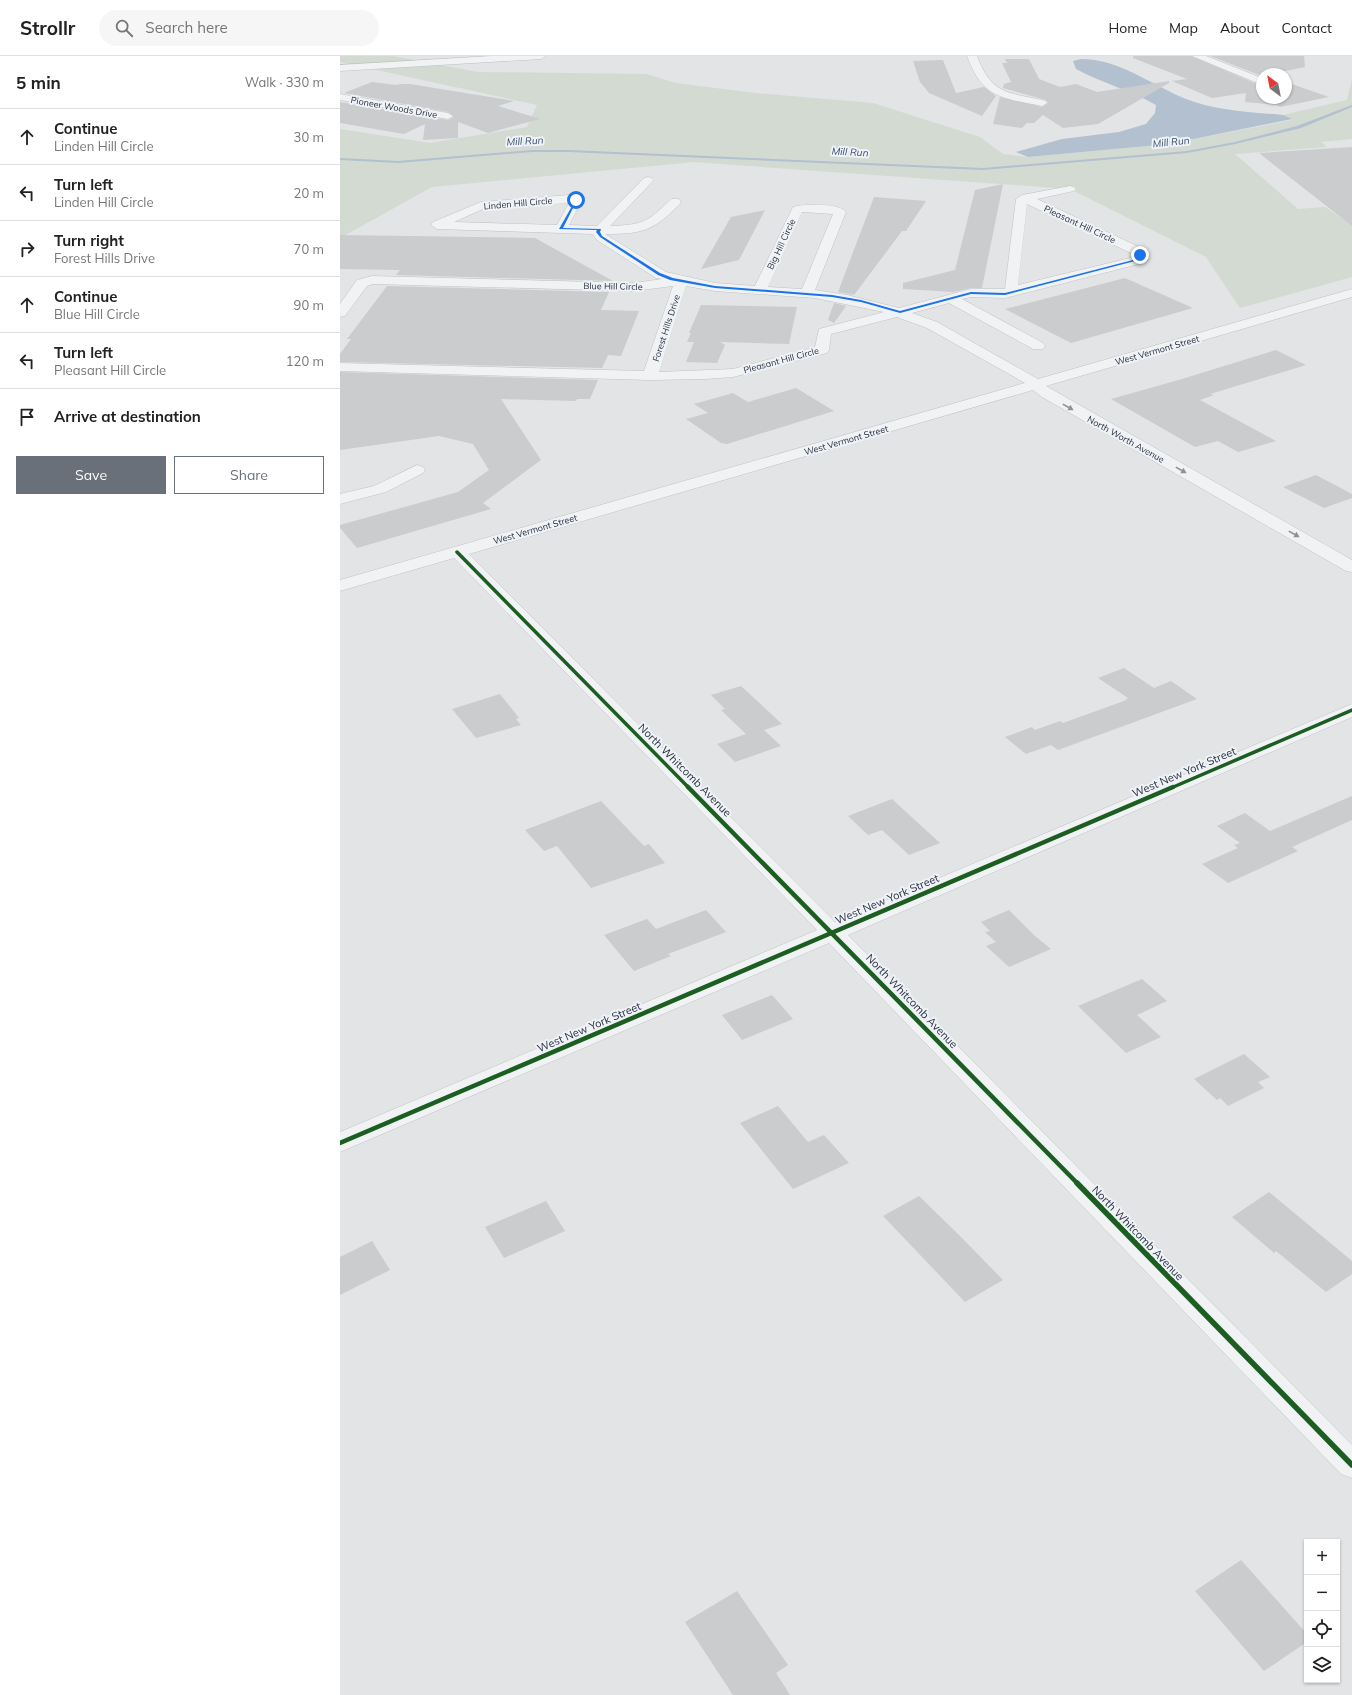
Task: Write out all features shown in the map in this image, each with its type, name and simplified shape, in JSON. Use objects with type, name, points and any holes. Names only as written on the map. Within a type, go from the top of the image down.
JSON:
[{"type":"street","points":[[340,68],[492,57],[541,56]]},
{"type":"street","points":[[972,56],[983,80],[994,90],[1014,97],[1042,103]]},
{"type":"street","points":[[1197,56],[1256,79]]},
{"type":"street","name":"Pioneer Woods Drive","points":[[340,97],[448,116]]},
{"type":"street","points":[[600,229],[648,180]]},
{"type":"street","name":"Pleasant Hill Circle","points":[[1026,199],[1070,189]]},
{"type":"street","name":"Linden Hill Circle","points":[[561,229],[576,200],[574,199],[481,206],[437,224],[440,226],[561,229],[624,229],[653,223],[675,202]]},
{"type":"street","points":[[1011,292],[1022,199],[1026,199]]},
{"type":"street","name":"Pleasant Hill Circle","points":[[650,376],[733,373],[822,350],[824,332],[971,293],[1005,294],[1134,261],[1141,256],[1135,250],[1026,199]]},
{"type":"street","name":"Big Hill Circle","points":[[760,289],[797,210],[838,211],[840,212],[807,294]]},
{"type":"street","name":"Forest Hills Drive","points":[[600,229],[598,232],[601,237],[659,274],[681,282],[650,376]]},
{"type":"street","name":"Blue Hill Circle","points":[[340,313],[362,283],[369,280],[634,287],[681,282],[715,287],[760,289],[861,301],[900,312]]},
{"type":"street","name":"West Vermont Street","points":[[340,586],[1352,293]]},
{"type":"street","points":[[951,299],[1038,346]]},
{"type":"street","points":[[1331,299],[1352,309]]},
{"type":"street","name":"North Worth Avenue","points":[[900,312],[946,332],[1027,378],[1046,394],[1352,567]]},
{"type":"street","points":[[340,366],[650,376]]},
{"type":"street","points":[[340,499],[380,489],[417,470]]},
{"type":"street","name":"North Whitcomb Avenue","points":[[457,552],[832,932],[1352,1465]]},
{"type":"street","name":"West New York Street","points":[[340,1143],[1352,710]]},
{"type":"shaded area","points":[[340,56],[393,56],[478,72],[646,74],[676,83],[755,93],[873,103],[980,137],[1003,154],[1028,157],[1169,144],[1292,120],[1283,115],[1347,100],[1352,79],[1352,139],[1321,142],[1327,147],[1235,154],[1298,209],[1325,207],[1352,225],[1352,277],[1240,308],[1206,257],[1070,189],[694,162],[432,187],[340,238],[340,129],[430,143],[527,127],[537,105],[340,62]]},
{"type":"water","points":[[1081,59],[1109,63],[1197,103],[1234,110],[1283,115],[1292,119],[1169,144],[1028,157],[1016,152],[1062,139],[1119,132],[1146,124],[1155,113],[1156,105],[1076,69],[1073,61]]},
{"type":"building","points":[[1133,56],[1191,56],[1256,83],[1256,103],[1245,102],[1246,93],[1212,98],[1172,81],[1187,79],[1133,58]]},
{"type":"building","points":[[1210,56],[1304,56],[1305,67],[1292,70],[1292,68],[1256,68],[1256,74]]},
{"type":"building","points":[[1005,59],[1029,59],[1039,79],[1060,87],[1076,84],[1097,92],[1169,81],[1169,83],[1098,124],[1063,128],[1043,115],[1034,123],[1027,123],[1022,128],[993,124],[1000,97],[1042,107],[1048,103],[1046,100],[1003,88],[1004,84],[1011,82],[1002,63],[1007,63]]},
{"type":"building","points":[[943,60],[956,93],[984,87],[996,96],[982,116],[929,93],[920,82],[913,61]]},
{"type":"building","points":[[372,82],[396,85],[410,84],[514,101],[498,106],[540,119],[488,133],[458,122],[458,138],[423,140],[425,124],[404,134],[340,123],[340,102],[448,120],[454,117],[448,112],[344,93]]},
{"type":"building","points":[[1292,84],[1329,97],[1280,107],[1277,105],[1266,104],[1292,104]]},
{"type":"building","points":[[1352,147],[1352,226],[1259,153]]},
{"type":"building","points":[[1003,184],[982,288],[971,288],[954,292],[903,289],[903,283],[955,270],[975,190]]},
{"type":"building","points":[[874,197],[926,201],[906,231],[902,231],[854,295],[838,292]]},
{"type":"building","points":[[765,210],[739,260],[701,269],[731,217]]},
{"type":"building","points":[[340,235],[535,238],[613,281],[396,275],[400,270],[340,269]]},
{"type":"building","points":[[1125,278],[1193,308],[1071,343],[1005,309]]},
{"type":"building","points":[[387,286],[609,292],[601,310],[639,311],[621,356],[608,355],[602,368],[340,362],[340,354],[351,339],[347,339]]},
{"type":"building","points":[[834,303],[846,306],[834,323],[828,320]]},
{"type":"building","points":[[701,305],[797,307],[789,344],[720,342],[725,345],[717,363],[686,362],[694,342],[687,342],[691,333],[689,333]]},
{"type":"building","points":[[1276,350],[1306,365],[1210,394],[1214,395],[1200,400],[1276,441],[1238,452],[1218,441],[1195,447],[1111,399],[1182,379]]},
{"type":"building","points":[[340,372],[598,380],[590,399],[577,399],[576,401],[501,399],[541,460],[483,503],[491,509],[357,548],[340,528],[340,525],[458,492],[489,470],[473,444],[439,436],[340,450]]},
{"type":"building","points":[[796,388],[834,411],[727,444],[721,443],[686,419],[708,413],[694,404],[733,393],[748,402]]},
{"type":"building","points":[[1316,475],[1352,494],[1352,498],[1324,508],[1283,487]]},
{"type":"building","points":[[1124,668],[1154,688],[1171,681],[1197,699],[1058,750],[1051,745],[1026,754],[1005,737],[1032,727],[1035,730],[1060,721],[1063,723],[1124,701],[1128,698],[1098,678]]},
{"type":"building","points":[[741,686],[782,724],[764,730],[781,746],[735,762],[717,744],[746,734],[721,710],[725,709],[711,695]]},
{"type":"building","points":[[500,694],[519,718],[516,719],[521,725],[476,738],[452,709]]},
{"type":"building","points":[[1352,796],[1352,820],[1292,847],[1298,851],[1228,883],[1202,864],[1238,848],[1234,845],[1240,843],[1217,826],[1245,813],[1270,831]]},
{"type":"building","points":[[892,799],[940,843],[909,855],[882,830],[868,835],[848,816]]},
{"type":"building","points":[[601,801],[644,846],[649,844],[665,863],[591,888],[557,846],[544,851],[525,830]]},
{"type":"building","points":[[706,910],[726,932],[668,954],[671,956],[634,971],[604,935],[647,919],[656,929]]},
{"type":"building","points":[[1009,910],[1035,936],[1051,949],[1009,967],[986,946],[996,942],[985,932],[990,931],[981,922]]},
{"type":"building","points":[[1142,979],[1167,1001],[1137,1015],[1161,1037],[1126,1053],[1078,1006]]},
{"type":"building","points":[[772,995],[793,1019],[742,1040],[722,1015]]},
{"type":"building","points":[[1244,1054],[1270,1077],[1258,1082],[1264,1088],[1228,1106],[1220,1098],[1217,1100],[1194,1079]]},
{"type":"building","points":[[778,1106],[808,1142],[824,1135],[849,1163],[793,1189],[740,1123]]},
{"type":"building","points":[[1269,1192],[1352,1261],[1352,1274],[1326,1292],[1276,1251],[1274,1253],[1232,1217]]},
{"type":"building","points":[[919,1196],[1003,1280],[965,1302],[883,1216]]},
{"type":"building","points":[[546,1201],[565,1231],[504,1258],[485,1227]]},
{"type":"building","points":[[372,1241],[390,1270],[340,1295],[340,1257]]},
{"type":"building","points":[[1241,1560],[1304,1631],[1304,1644],[1264,1671],[1195,1591]]},
{"type":"building","points":[[737,1591],[788,1665],[776,1673],[790,1695],[733,1695],[685,1622]]},
{"type":"waterway","name":"Mill Run","points":[[340,159],[398,162],[532,151],[569,151],[983,169],[1187,152],[1235,143],[1299,127],[1352,106]]},
{"type":"cycle path","points":[[457,552],[832,932],[1352,1465]]},
{"type":"cycle path","points":[[340,1143],[1352,710]]},
{"type":"route","points":[[576,200],[561,229],[600,229],[598,234],[601,237],[663,276],[690,283],[715,287],[760,289],[832,296],[861,301],[900,312],[971,293],[1005,294],[1134,261],[1140,258],[1140,255]]}]
